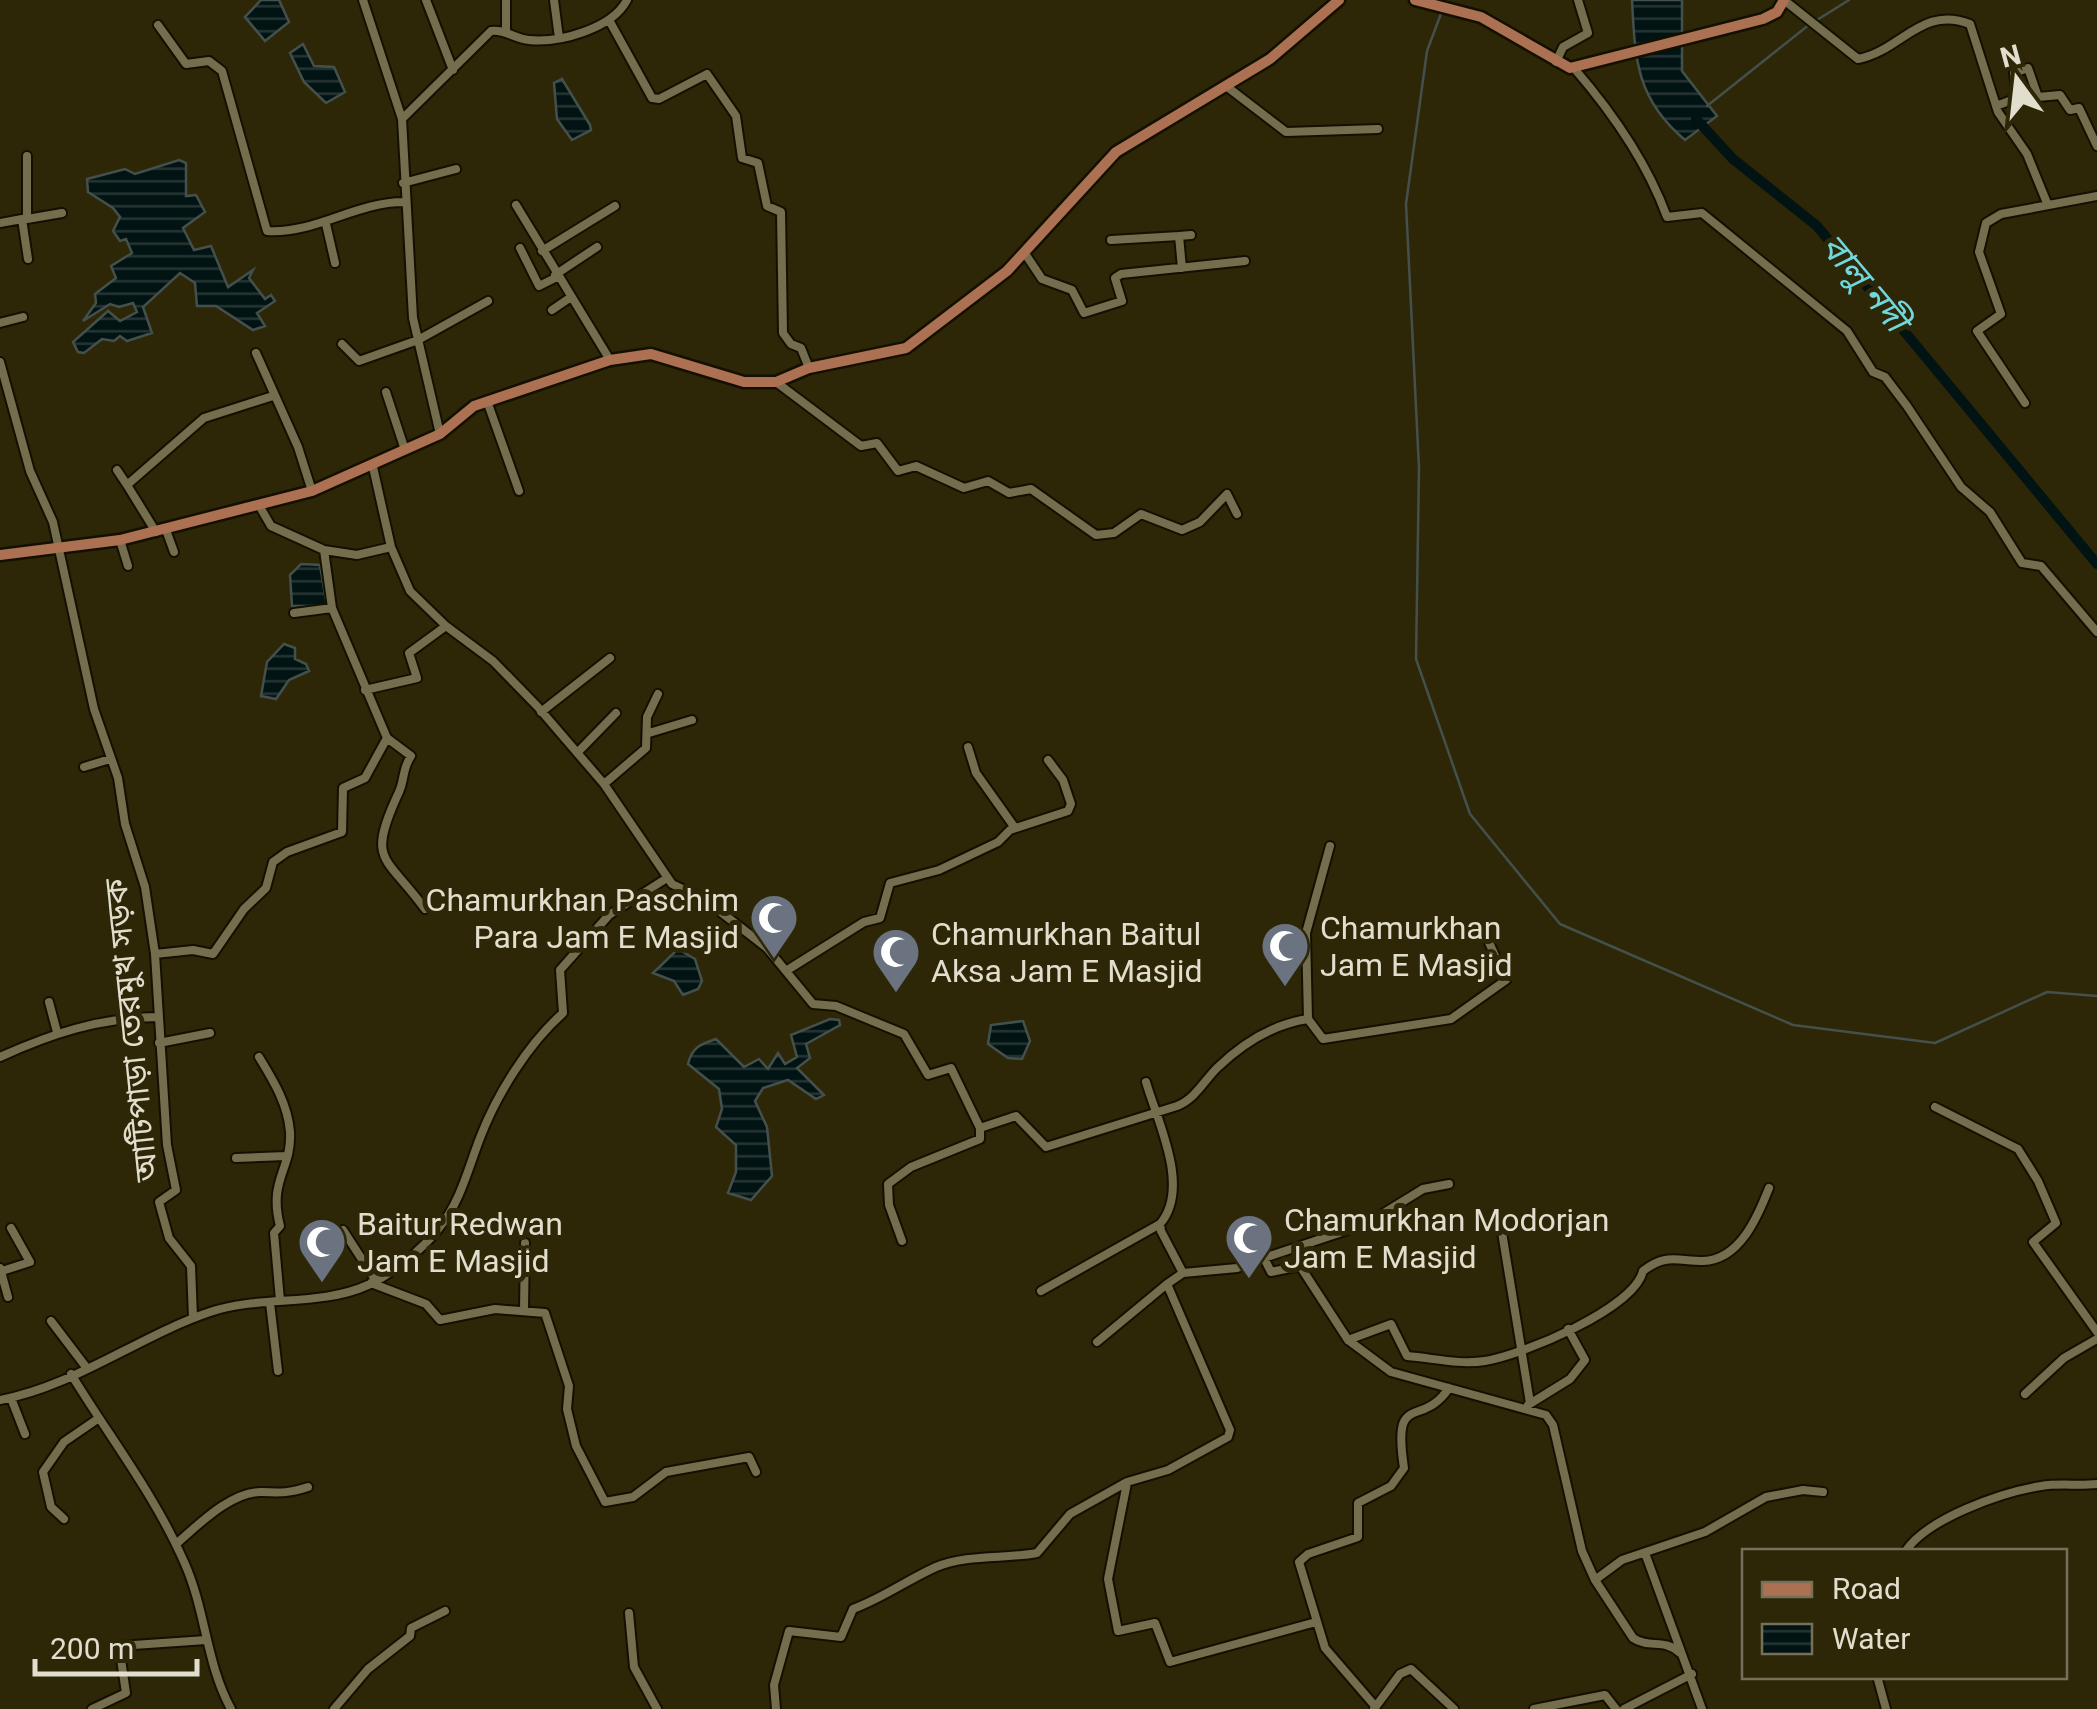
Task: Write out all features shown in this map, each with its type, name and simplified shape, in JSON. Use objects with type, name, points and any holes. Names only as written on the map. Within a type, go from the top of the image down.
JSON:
[{"type":"main road","points":[[0,555],[120,540],[312,491],[440,434],[474,406],[610,360],[652,354],[744,382],[776,382],[809,368],[885,354],[923,338],[1024,252],[1116,152],[1270,59],[1339,0]]},
{"type":"main road","points":[[1415,0],[1475,16],[1573,68],[1769,17],[1784,0]]},
{"type":"street","points":[[363,0],[402,119],[404,202],[418,340],[440,434]]},
{"type":"street","points":[[426,0],[452,70]]},
{"type":"street","points":[[506,0],[506,32]]},
{"type":"street","points":[[554,0],[559,38]]},
{"type":"street","points":[[402,119],[486,34],[506,32],[530,40],[559,38],[609,20],[627,0]]},
{"type":"street","points":[[1556,62],[1563,47],[1588,33],[1578,0]]},
{"type":"street","points":[[1784,0],[1858,59],[1925,22],[1946,18],[1966,22],[1996,106],[2028,154],[2047,203]]},
{"type":"street","points":[[609,20],[652,98],[660,98],[707,74],[736,116],[742,158],[758,162],[767,206],[781,212],[783,333],[801,348],[809,368]]},
{"type":"street","points":[[158,26],[183,62],[190,65],[210,60],[222,71],[266,231],[326,224],[370,205],[404,202]]},
{"type":"street","points":[[1573,68],[1654,180],[1667,217],[1702,214],[1848,331],[1873,372],[1885,377],[1962,487],[1990,512],[2022,563],[2041,566],[2097,632]]},
{"type":"street","points":[[1996,106],[2017,98],[2014,73],[2028,68],[2038,98],[2060,95],[2070,110],[2079,108],[2097,146]]},
{"type":"street","points":[[1226,86],[1286,132],[1378,129]]},
{"type":"street","points":[[27,156],[28,258]]},
{"type":"street","points":[[403,183],[456,169]]},
{"type":"street","points":[[2007,330],[1979,252],[1986,223],[2000,214],[2097,196]]},
{"type":"street","points":[[516,205],[610,360]]},
{"type":"street","points":[[542,251],[616,206]]},
{"type":"street","points":[[0,222],[62,213]]},
{"type":"street","points":[[326,224],[335,264]]},
{"type":"street","points":[[1111,240],[1191,235]]},
{"type":"street","points":[[1179,236],[1182,268]]},
{"type":"street","points":[[520,248],[539,286],[597,247]]},
{"type":"street","points":[[1024,252],[1042,280],[1072,290],[1084,313],[1122,301],[1118,275],[1245,261]]},
{"type":"street","points":[[552,310],[571,297]]},
{"type":"street","points":[[342,344],[359,361],[418,340],[488,301]]},
{"type":"street","points":[[0,323],[23,317]]},
{"type":"street","points":[[2000,318],[1977,331],[2025,402]]},
{"type":"street","points":[[256,354],[298,447],[312,491]]},
{"type":"street","name":"আটিপাড়া তেরমুখ সড়ক","points":[[0,362],[30,470],[61,549],[66,593],[145,887],[155,954],[167,1144],[176,1190],[159,1202],[169,1238],[190,1266],[193,1318]]},
{"type":"street","points":[[776,382],[861,446],[876,443],[898,471],[916,466],[964,488],[988,480],[1009,493],[1031,489],[1096,536],[1114,532],[1141,514],[1182,530],[1200,522],[1227,494],[1237,514]]},
{"type":"street","points":[[386,392],[405,450]]},
{"type":"street","points":[[127,485],[204,418],[273,396]]},
{"type":"street","points":[[487,402],[519,491]]},
{"type":"street","points":[[373,467],[392,547],[410,591],[446,626],[493,661],[578,752],[668,878],[704,898],[789,970],[817,1006],[836,1006],[904,1034],[928,1076],[950,1068],[980,1128],[980,1139],[902,1171],[888,1184],[889,1205],[902,1241]]},
{"type":"street","points":[[117,470],[174,552]]},
{"type":"street","points":[[260,507],[271,526],[324,550],[357,555],[392,547]]},
{"type":"street","points":[[120,540],[128,566]]},
{"type":"street","points":[[324,550],[332,608],[365,690],[387,738],[411,756],[402,770],[400,792],[385,820],[384,862],[425,908]]},
{"type":"street","points":[[294,613],[332,608]]},
{"type":"street","points":[[365,690],[417,678],[409,654],[446,626]]},
{"type":"street","points":[[541,712],[610,658]]},
{"type":"street","points":[[604,784],[642,753],[649,733],[647,717],[658,694]]},
{"type":"street","points":[[578,752],[616,713]]},
{"type":"street","points":[[649,733],[692,720]]},
{"type":"street","points":[[155,954],[194,950],[213,954],[244,909],[266,888],[273,862],[288,852],[342,832],[343,788],[365,778],[387,738]]},
{"type":"street","points":[[968,747],[976,773],[1015,828]]},
{"type":"street","points":[[84,767],[110,759]]},
{"type":"street","points":[[789,970],[864,922],[880,918],[890,883],[939,870],[998,842],[1015,828],[1072,808],[1063,780],[1048,760]]},
{"type":"street","points":[[1330,846],[1306,933],[1308,1019],[1323,1039],[1451,1019],[1506,980],[1487,938]]},
{"type":"street","points":[[0,1400],[72,1374],[216,1310],[374,1282],[439,1228],[459,1196],[482,1132],[515,1070],[541,1030],[563,1013],[560,970],[609,914],[668,878]]},
{"type":"street","points":[[48,1002],[57,1032]]},
{"type":"street","points":[[0,1057],[57,1032],[127,1018],[156,1017]]},
{"type":"street","points":[[980,1128],[1016,1116],[1046,1147],[1188,1102],[1223,1063],[1270,1030],[1308,1019]]},
{"type":"street","points":[[160,1043],[210,1033]]},
{"type":"street","points":[[259,1057],[283,1102],[290,1135],[273,1202],[280,1226],[274,1232],[280,1300]]},
{"type":"street","points":[[1040,1291],[1160,1224],[1173,1207],[1167,1150],[1146,1082]]},
{"type":"street","points":[[1935,1108],[2018,1149],[2038,1181],[2056,1224],[2033,1242],[2097,1335],[2064,1358],[2025,1394]]},
{"type":"street","points":[[236,1158],[286,1156]]},
{"type":"street","points":[[1097,1342],[1183,1272],[1236,1268],[1366,1224],[1423,1189],[1449,1184]]},
{"type":"street","points":[[1348,1340],[1391,1324],[1407,1356],[1481,1362],[1524,1352],[1618,1301],[1641,1280],[1644,1270],[1664,1257],[1711,1260],[1736,1244],[1748,1234],[1769,1188]]},
{"type":"street","points":[[1500,1220],[1524,1352],[1527,1405]]},
{"type":"street","points":[[1160,1224],[1168,1251],[1183,1272]]},
{"type":"street","points":[[8,1296],[1,1270],[30,1262],[11,1228]]},
{"type":"street","points":[[343,1230],[374,1282],[426,1304],[440,1320],[495,1309],[524,1310],[549,1317],[569,1386],[567,1409],[576,1446],[605,1502],[633,1497],[675,1470],[750,1456],[756,1472]]},
{"type":"street","points":[[524,1310],[525,1243]]},
{"type":"street","points":[[1264,1258],[1272,1272],[1302,1268],[1348,1340],[1391,1372],[1527,1405],[1546,1415],[1582,1551],[1595,1580],[1641,1644],[1664,1642],[1680,1652]]},
{"type":"street","points":[[776,1709],[774,1686],[789,1631],[840,1637],[853,1610],[878,1602],[935,1568],[962,1560],[1037,1553],[1070,1514],[1127,1482],[1168,1470],[1229,1434],[1167,1284]]},
{"type":"street","points":[[270,1303],[278,1372]]},
{"type":"street","points":[[51,1321],[86,1368]]},
{"type":"street","points":[[1527,1405],[1570,1379],[1585,1360],[1568,1328]]},
{"type":"street","points":[[72,1374],[141,1475],[176,1544],[195,1590],[214,1678],[230,1709]]},
{"type":"street","points":[[1448,1388],[1400,1428],[1397,1443],[1404,1468],[1392,1486],[1358,1504],[1358,1537],[1308,1554],[1299,1562],[1329,1655],[1375,1707],[1400,1674],[1411,1669],[1454,1709]]},
{"type":"street","points":[[11,1398],[25,1434]]},
{"type":"street","points":[[64,1519],[51,1506],[43,1472],[64,1442],[99,1418]]},
{"type":"street","points":[[1127,1482],[1108,1579],[1118,1630],[1155,1623],[1170,1662],[1316,1622]]},
{"type":"street","points":[[1908,1549],[1920,1536],[1987,1499],[2042,1486],[2097,1484]]},
{"type":"street","points":[[176,1544],[229,1502],[264,1492],[278,1496],[308,1487]]},
{"type":"street","points":[[1595,1580],[1622,1560],[1705,1532],[1766,1498],[1803,1490],[1824,1492]]},
{"type":"street","points":[[1645,1553],[1702,1709]]},
{"type":"street","points":[[334,1709],[371,1666],[410,1636],[411,1628],[444,1611]]},
{"type":"street","points":[[629,1612],[634,1667],[657,1709]]},
{"type":"street","points":[[92,1709],[126,1693],[118,1646],[206,1640]]},
{"type":"street","points":[[1624,1709],[1692,1674]]},
{"type":"street","points":[[1878,1679],[1886,1709]]},
{"type":"street","points":[[1534,1709],[1605,1695],[1616,1709]]},
{"type":"water","points":[[261,0],[279,0],[289,22],[265,41],[245,17]]},
{"type":"water","points":[[1632,0],[1682,0],[1682,71],[1717,116],[1685,140],[1656,109],[1647,93],[1637,59]]},
{"type":"water","points":[[303,44],[314,66],[334,67],[345,92],[326,103],[304,82],[290,53]]},
{"type":"water","points":[[562,79],[591,130],[572,140],[557,119],[554,83]]},
{"type":"water","points":[[179,160],[186,163],[186,196],[196,195],[205,212],[183,228],[194,250],[211,246],[228,287],[253,270],[249,278],[265,299],[271,295],[275,301],[257,313],[265,326],[253,330],[216,306],[197,306],[195,283],[180,273],[143,307],[152,333],[127,341],[120,336],[114,341],[102,339],[84,353],[78,352],[73,342],[108,311],[120,321],[137,312],[133,303],[119,307],[110,304],[83,321],[96,303],[95,294],[116,278],[111,266],[132,253],[126,239],[120,241],[113,231],[120,217],[88,192],[87,179],[125,169],[135,174]]},
{"type":"water","points":[[301,564],[320,565],[327,606],[292,606],[290,575]]},
{"type":"water","points":[[284,644],[295,648],[295,659],[306,664],[309,671],[289,680],[276,699],[261,696],[267,662]]},
{"type":"water","points":[[678,949],[695,959],[702,981],[698,989],[683,995],[674,981],[653,973]]},
{"type":"water","points":[[830,1019],[839,1020],[840,1025],[806,1044],[810,1058],[797,1068],[824,1095],[816,1099],[788,1080],[763,1088],[755,1101],[767,1127],[772,1176],[751,1200],[728,1193],[736,1172],[736,1145],[716,1127],[722,1109],[719,1089],[688,1064],[692,1054],[716,1039],[744,1067],[759,1059],[768,1069],[778,1053],[785,1064],[797,1057],[791,1035]]},
{"type":"water","points":[[1023,1021],[1030,1041],[1022,1059],[1008,1058],[988,1044],[991,1025]]},
{"type":"waterway","points":[[1817,20],[1849,0]]},
{"type":"waterway","points":[[1442,11],[1427,51],[1406,204],[1419,468],[1416,659],[1470,814],[1560,924],[1793,1025],[1935,1043],[2047,992],[2097,996]]},
{"type":"waterway","points":[[1707,106],[1810,24]]},
{"type":"waterway","name":"বালু নদী","points":[[1696,119],[1733,159],[1817,226],[2097,564]]},
{"type":"place","name":"Chamurkhan Paschim Para Jam E Masjid","points":[[774,960]]},
{"type":"place","name":"Chamurkhan Jam E Masjid","points":[[1285,988]]},
{"type":"place","name":"Chamurkhan Baitul Aksa Jam E Masjid","points":[[896,994]]},
{"type":"place","name":"Chamurkhan Modorjan Jam E Masjid","points":[[1249,1280]]},
{"type":"place","name":"Baitur Redwan Jam E Masjid","points":[[322,1284]]}]
